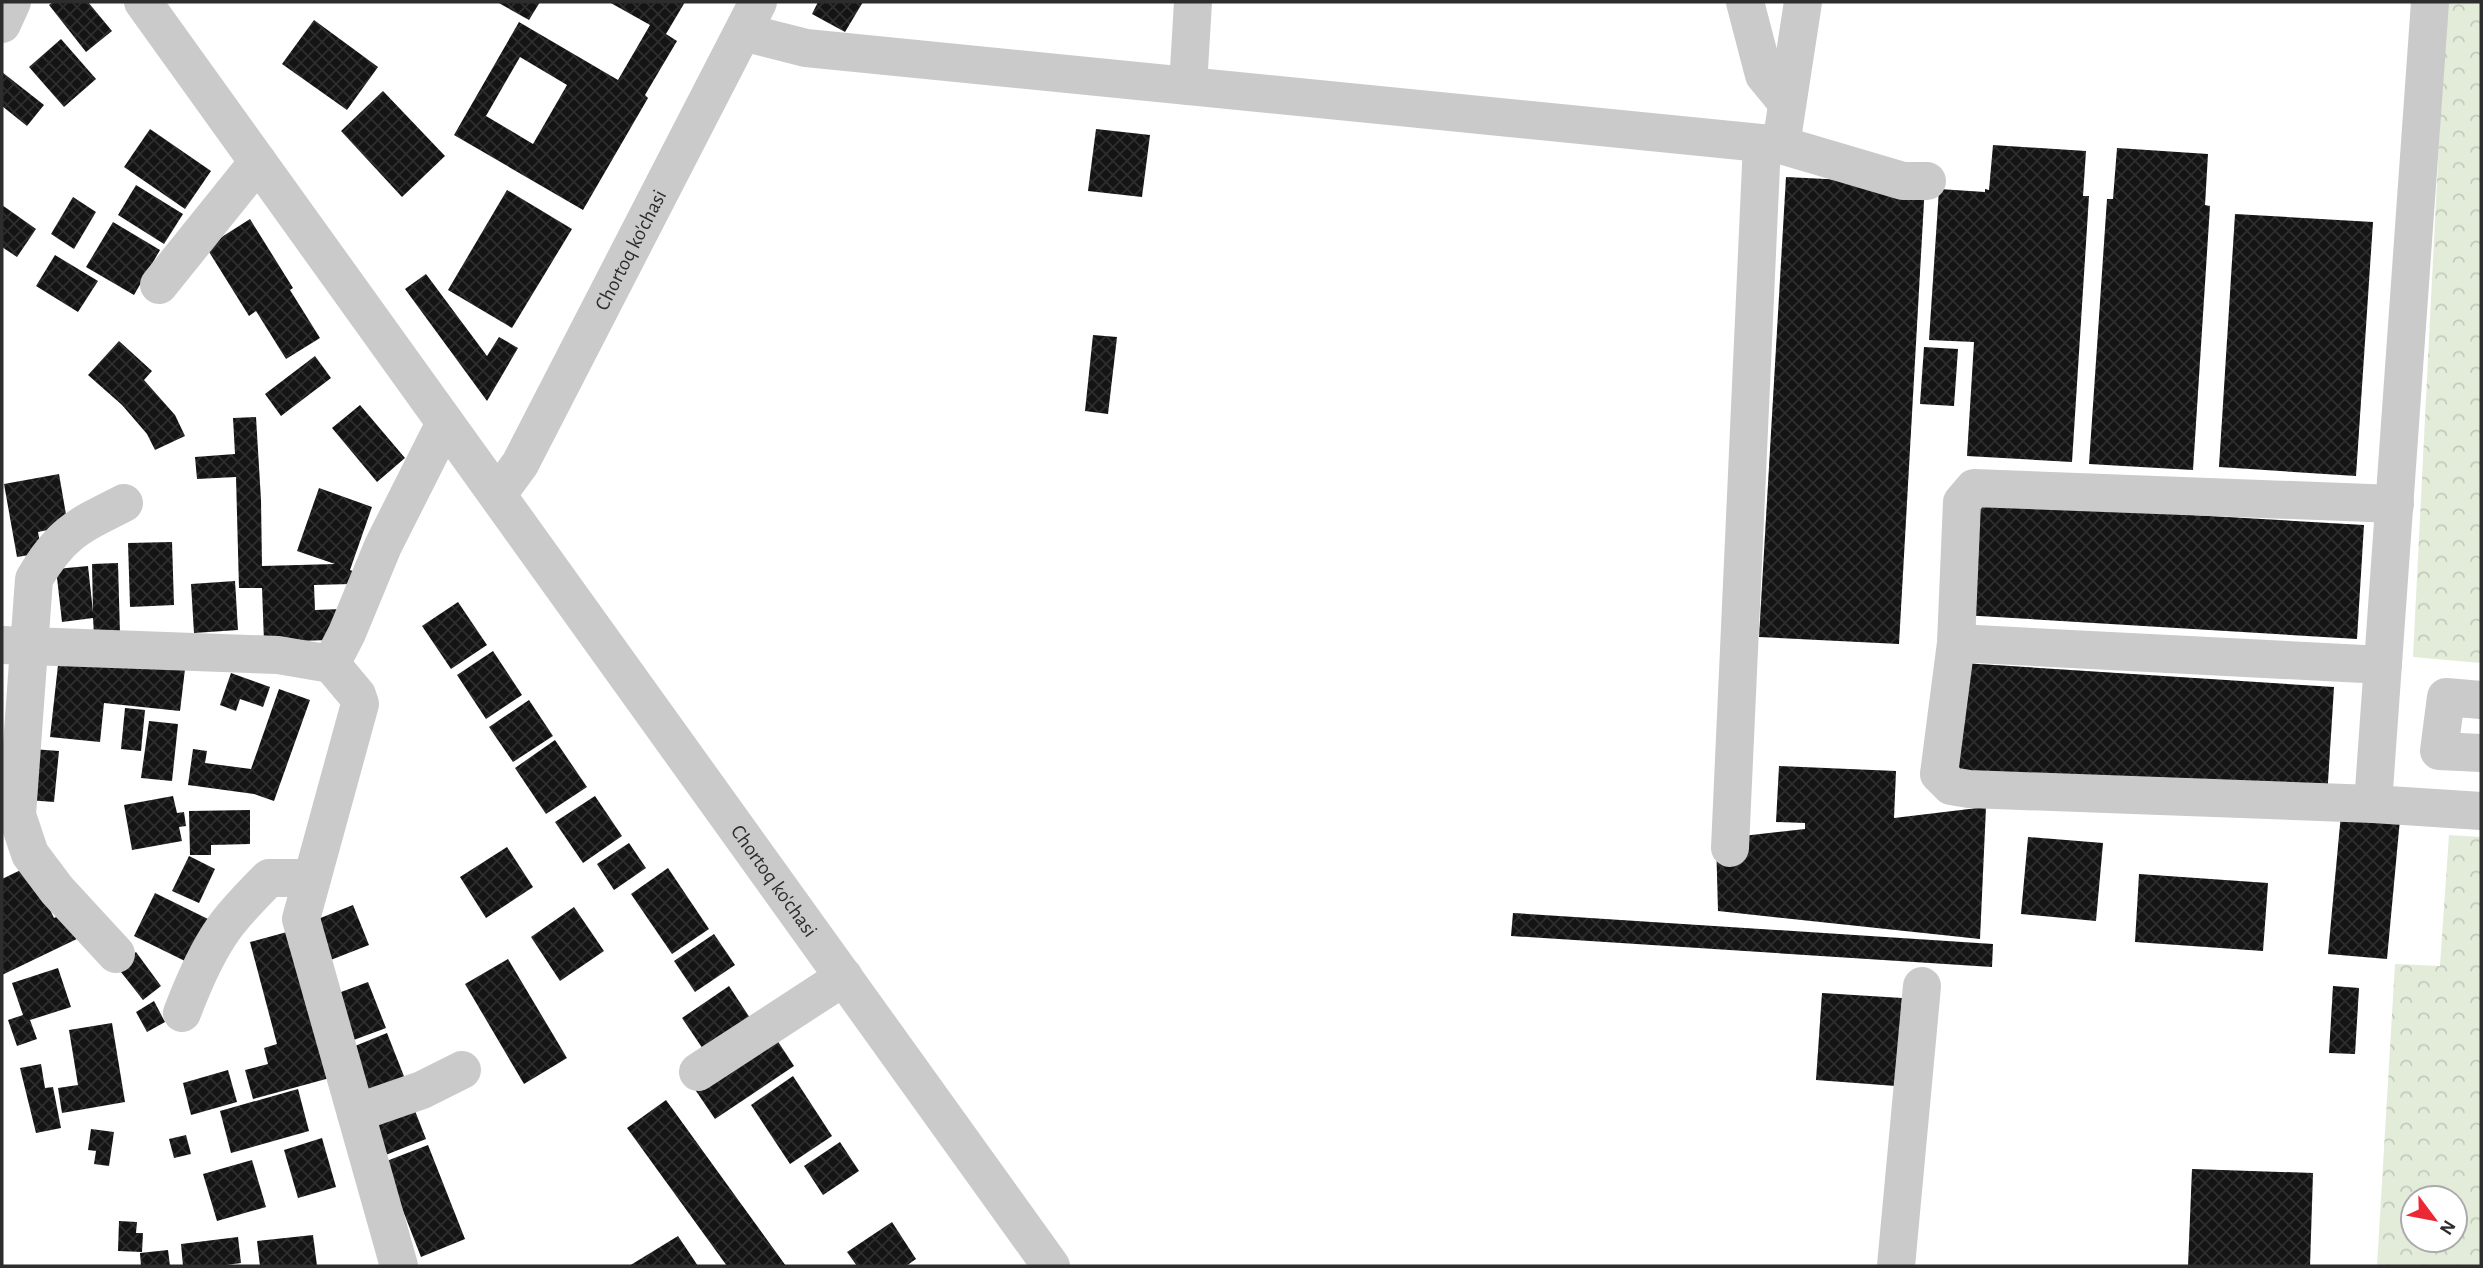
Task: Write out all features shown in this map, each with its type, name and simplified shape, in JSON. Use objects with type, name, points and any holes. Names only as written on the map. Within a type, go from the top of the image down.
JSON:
[{"type":"street","points":[[2,24],[12,2]]},
{"type":"street","name":"Chortoq ko'chasi","points":[[143,2],[1051,1266]]},
{"type":"street","points":[[1188,86],[1193,2]]},
{"type":"street","points":[[1745,2],[1764,75],[1787,103]]},
{"type":"street","points":[[1730,848],[1771,144],[1787,103],[1803,2]]},
{"type":"street","points":[[2373,804],[2430,2]]},
{"type":"street","points":[[750,17],[806,48],[1771,144],[1903,181],[1927,181]]},
{"type":"street","name":"Chortoq ko'chasi","points":[[498,494],[520,464],[750,17]]},
{"type":"street","points":[[159,285],[258,162]]},
{"type":"street","points":[[331,664],[347,633],[383,546],[445,423]]},
{"type":"street","points":[[2395,504],[1974,488],[1962,502],[1956,643],[1939,774],[1951,786],[1969,789],[2373,804],[2481,811]]},
{"type":"street","points":[[116,954],[57,890],[30,854],[18,815],[16,646],[34,579],[50,552],[77,526],[124,503]]},
{"type":"street","points":[[1956,643],[2383,665]]},
{"type":"street","points":[[16,646],[278,655],[331,664],[357,695],[360,704],[301,919],[399,1266]]},
{"type":"street","points":[[2481,700],[2446,696],[2440,751],[2481,753]]},
{"type":"street","points":[[183,1013],[191,988],[223,929],[248,899],[269,878],[312,878]]},
{"type":"street","points":[[698,1072],[844,977]]},
{"type":"street","points":[[1896,1266],[1923,986]]},
{"type":"street","points":[[356,1113],[422,1090],[462,1070]]},
{"type":"green space","points":[[2446,2],[2481,2],[2481,663],[2413,657]]},
{"type":"green space","points":[[2449,835],[2481,837],[2481,1266],[2377,1266],[2395,964],[2440,966]]},
{"type":"building","points":[[53,2],[88,2],[112,31],[86,52],[49,5]]},
{"type":"building","points":[[497,2],[540,2],[529,20]]},
{"type":"building","points":[[609,2],[685,2],[666,34],[677,41],[645,95],[648,98],[583,210],[454,135],[519,22],[618,80],[650,25]],"holes":[[[520,57],[567,85],[533,144],[486,116]]]},
{"type":"building","points":[[818,2],[863,2],[845,32],[812,14]]},
{"type":"building","points":[[314,20],[378,67],[347,110],[282,64]]},
{"type":"building","points":[[61,39],[96,79],[64,107],[29,67]]},
{"type":"building","points":[[2,72],[44,105],[27,126],[2,106]]},
{"type":"building","points":[[383,91],[445,156],[402,197],[341,131]]},
{"type":"building","points":[[150,129],[211,171],[185,209],[124,167]]},
{"type":"building","points":[[1096,129],[1150,135],[1142,197],[1088,191]]},
{"type":"building","points":[[1993,145],[2086,151],[2083,196],[2089,196],[2072,462],[1967,456],[1974,342],[1929,340],[1939,189],[1989,190]]},
{"type":"building","points":[[2117,148],[2208,154],[2205,205],[2210,206],[2193,470],[2089,464],[2107,199],[2113,199]]},
{"type":"building","points":[[1786,177],[1925,184],[1899,644],[1759,637]]},
{"type":"building","points":[[136,185],[183,214],[164,244],[118,215]]},
{"type":"building","points":[[507,190],[572,229],[512,328],[448,290]]},
{"type":"building","points":[[73,197],[96,212],[74,249],[51,234]]},
{"type":"building","points":[[2,205],[36,229],[17,257],[2,247]]},
{"type":"building","points":[[2235,214],[2373,222],[2356,476],[2219,467]]},
{"type":"building","points":[[250,219],[320,338],[286,359],[256,311],[249,316],[206,247]]},
{"type":"building","points":[[113,222],[160,250],[134,295],[86,267]]},
{"type":"building","points":[[55,255],[98,281],[78,312],[36,286]]},
{"type":"building","points":[[426,274],[487,356],[499,337],[518,348],[487,401],[405,289]]},
{"type":"building","points":[[1093,335],[1117,337],[1108,414],[1085,411]]},
{"type":"building","points":[[119,341],[152,371],[144,380],[175,415],[185,436],[155,450],[147,434],[122,405],[88,375]]},
{"type":"building","points":[[1924,347],[1958,349],[1954,406],[1920,404]]},
{"type":"building","points":[[315,356],[331,378],[281,416],[265,394]]},
{"type":"building","points":[[360,405],[405,458],[377,482],[332,428]]},
{"type":"building","points":[[256,417],[262,566],[335,564],[297,551],[319,488],[372,507],[350,570],[355,572],[351,584],[314,585],[315,610],[342,609],[330,640],[264,642],[262,588],[239,588],[236,477],[197,479],[195,457],[235,454],[233,418]]},
{"type":"building","points":[[59,474],[68,526],[38,532],[42,553],[17,557],[4,484]]},
{"type":"building","points":[[1969,502],[2364,525],[2357,639],[1962,615]]},
{"type":"building","points":[[172,542],[174,605],[130,607],[128,543]]},
{"type":"building","points":[[118,563],[120,634],[94,635],[93,618],[62,622],[56,569],[88,566],[93,612],[92,564]]},
{"type":"building","points":[[235,581],[238,630],[194,633],[191,584]]},
{"type":"building","points":[[458,602],[487,645],[451,669],[422,626]]},
{"type":"building","points":[[493,651],[522,695],[486,719],[457,675]]},
{"type":"building","points":[[59,656],[185,669],[180,711],[104,703],[100,742],[50,737]]},
{"type":"building","points":[[1963,663],[2334,687],[2327,798],[1955,774]]},
{"type":"building","points":[[231,673],[270,687],[263,707],[240,699],[236,711],[220,705]]},
{"type":"building","points":[[279,689],[310,700],[274,801],[254,794],[188,785],[193,749],[207,751],[205,763],[251,769]]},
{"type":"building","points":[[529,700],[553,736],[513,762],[489,727]]},
{"type":"building","points":[[125,708],[145,710],[141,751],[121,749]]},
{"type":"building","points":[[149,721],[178,724],[172,781],[141,778]]},
{"type":"building","points":[[555,740],[587,787],[546,814],[515,768]]},
{"type":"building","points":[[32,749],[59,751],[54,802],[27,800]]},
{"type":"building","points":[[1779,766],[1896,771],[1894,818],[1986,807],[1980,939],[1718,911],[1716,839],[1805,829],[1805,823],[1776,822]]},
{"type":"building","points":[[173,796],[177,813],[184,812],[186,826],[179,827],[182,841],[132,850],[124,805]]},
{"type":"building","points":[[595,796],[622,836],[583,863],[555,822]]},
{"type":"building","points":[[250,810],[250,844],[211,845],[211,855],[190,855],[189,811]]},
{"type":"building","points":[[2341,814],[2400,819],[2387,959],[2328,954]]},
{"type":"building","points":[[2028,837],[2103,843],[2096,921],[2021,914]]},
{"type":"building","points":[[629,843],[646,868],[614,890],[597,864]]},
{"type":"building","points":[[507,847],[533,887],[486,918],[460,877]]},
{"type":"building","points":[[189,856],[215,869],[199,903],[172,891]]},
{"type":"building","points":[[29,866],[54,918],[71,910],[83,936],[2,975],[2,879]]},
{"type":"building","points":[[668,868],[709,929],[672,954],[631,894]]},
{"type":"building","points":[[2139,874],[2268,883],[2263,951],[2135,942]]},
{"type":"building","points":[[155,893],[208,919],[187,962],[134,936]]},
{"type":"building","points":[[353,905],[369,945],[328,961],[313,921]]},
{"type":"building","points":[[574,907],[604,951],[560,981],[531,937]]},
{"type":"building","points":[[1513,913],[1993,944],[1992,967],[1511,936]]},
{"type":"building","points":[[298,929],[337,1076],[253,1099],[245,1070],[268,1064],[264,1048],[277,1044],[250,942]]},
{"type":"building","points":[[714,934],[735,965],[695,992],[674,961]]},
{"type":"building","points":[[136,952],[161,986],[143,1000],[117,967]]},
{"type":"building","points":[[508,959],[567,1058],[524,1084],[465,984]]},
{"type":"building","points":[[58,968],[71,1007],[30,1020],[37,1039],[17,1046],[8,1020],[23,1015],[12,983]]},
{"type":"building","points":[[368,982],[386,1028],[351,1041],[333,995]]},
{"type":"building","points":[[729,986],[752,1021],[705,1052],[682,1018]]},
{"type":"building","points":[[2333,986],[2359,988],[2355,1054],[2329,1053]]},
{"type":"building","points":[[1822,993],[1902,998],[1896,1086],[1816,1080]]},
{"type":"building","points":[[154,1001],[165,1022],[147,1032],[136,1012]]},
{"type":"building","points":[[112,1023],[125,1102],[62,1113],[58,1088],[78,1085],[69,1030]]},
{"type":"building","points":[[387,1033],[409,1089],[372,1103],[350,1048]]},
{"type":"building","points":[[773,1034],[794,1066],[715,1119],[694,1088]]},
{"type":"building","points":[[41,1064],[45,1088],[53,1087],[61,1128],[36,1133],[20,1068]]},
{"type":"building","points":[[228,1070],[237,1102],[191,1115],[183,1083]]},
{"type":"building","points":[[793,1076],[832,1136],[790,1164],[751,1105]]},
{"type":"building","points":[[298,1089],[309,1131],[231,1153],[220,1111]]},
{"type":"building","points":[[410,1098],[426,1139],[383,1156],[367,1115]]},
{"type":"building","points":[[666,1100],[786,1266],[727,1266],[627,1128]]},
{"type":"building","points":[[91,1129],[114,1132],[109,1166],[94,1164],[96,1151],[88,1150]]},
{"type":"building","points":[[186,1135],[191,1154],[174,1158],[169,1139]]},
{"type":"building","points":[[322,1138],[336,1187],[298,1198],[284,1150]]},
{"type":"building","points":[[840,1142],[859,1171],[823,1195],[804,1166]]},
{"type":"building","points":[[428,1145],[465,1239],[421,1257],[384,1162]]},
{"type":"building","points":[[252,1160],[266,1207],[217,1221],[203,1174]]},
{"type":"building","points":[[2192,1169],[2313,1173],[2310,1266],[2188,1266]]},
{"type":"building","points":[[119,1221],[137,1222],[136,1233],[143,1233],[142,1252],[118,1251]]},
{"type":"building","points":[[892,1222],[916,1259],[906,1266],[857,1266],[847,1252]]},
{"type":"building","points":[[313,1235],[317,1266],[260,1266],[257,1241]]},
{"type":"building","points":[[678,1236],[698,1266],[629,1266]]},
{"type":"building","points":[[238,1237],[241,1263],[183,1266],[181,1244]]},
{"type":"building","points":[[168,1250],[170,1266],[141,1266],[140,1253]]}]
